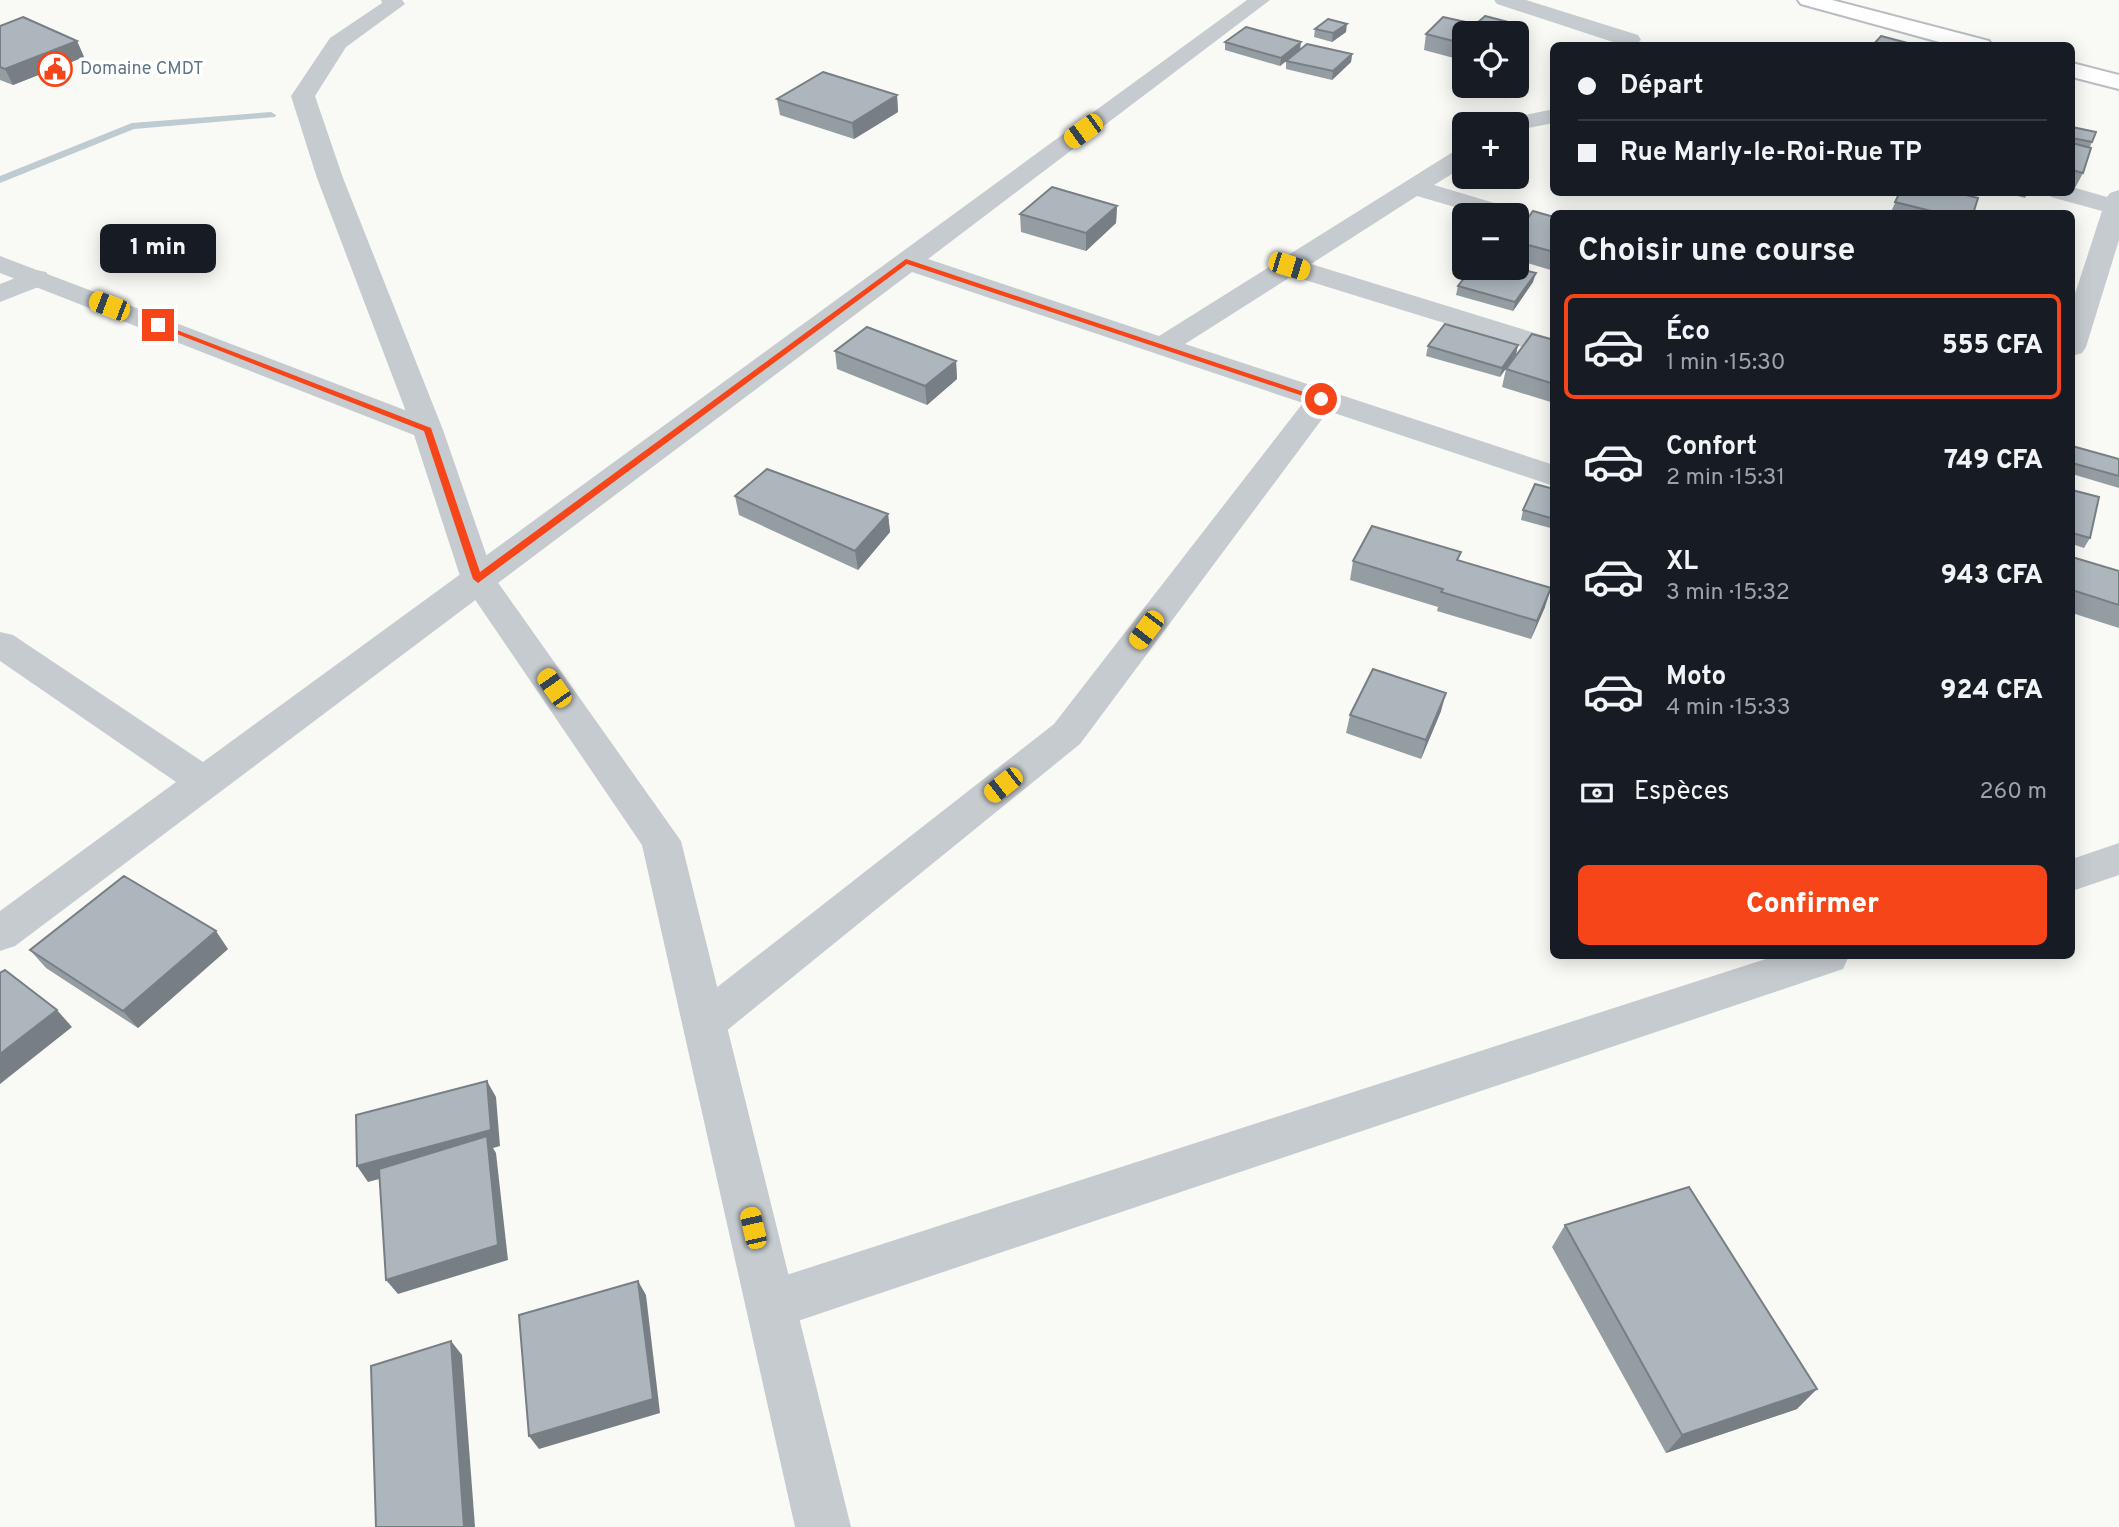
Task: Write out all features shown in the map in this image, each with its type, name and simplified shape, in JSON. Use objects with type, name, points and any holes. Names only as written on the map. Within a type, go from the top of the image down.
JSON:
[{"type":"main road","points":[[1808,0],[1966,42]]},
{"type":"main road","points":[[2075,71],[2119,82]]},
{"type":"street","points":[[391,0],[394,5],[338,43],[303,96],[330,178],[428,430],[478,579],[661,841],[824,1527]]},
{"type":"street","points":[[0,934],[1259,0]]},
{"type":"street","points":[[1504,0],[1630,40]]},
{"type":"street","points":[[1529,121],[1550,117]]},
{"type":"street","points":[[1161,347],[1452,163]]},
{"type":"street","points":[[1413,187],[1468,203]]},
{"type":"street","points":[[2074,196],[2117,208],[2075,338]]},
{"type":"street","points":[[906,261],[1550,475]]},
{"type":"street","points":[[0,264],[428,430]]},
{"type":"street","points":[[1289,266],[1550,347]]},
{"type":"street","points":[[0,294],[36,278]]},
{"type":"street","points":[[704,1023],[1067,734],[1321,399]]},
{"type":"street","points":[[0,644],[204,782]]},
{"type":"street","points":[[2075,874],[2119,859]]},
{"type":"street","points":[[771,1305],[1819,959]]},
{"type":"building","points":[[1485,16],[1504,21],[1479,21]]},
{"type":"building","points":[[23,17],[77,41],[5,69],[0,67],[0,26]]},
{"type":"building","points":[[1443,17],[1461,21],[1452,21],[1452,41],[1426,34]]},
{"type":"building","points":[[1328,19],[1347,24],[1333,33],[1315,29]]},
{"type":"building","points":[[1246,27],[1301,42],[1281,58],[1225,42]]},
{"type":"building","points":[[1881,36],[1904,42],[1876,42]]},
{"type":"building","points":[[1307,44],[1352,54],[1333,71],[1286,61]]},
{"type":"building","points":[[823,72],[897,95],[852,123],[777,99]]},
{"type":"building","points":[[2075,128],[2096,132],[2092,142],[2075,139]]},
{"type":"building","points":[[2075,144],[2091,148],[2083,173],[2075,171]]},
{"type":"building","points":[[1052,187],[1117,206],[1086,233],[1020,214]]},
{"type":"building","points":[[1898,196],[1978,198],[1974,210],[1927,210],[1895,202]]},
{"type":"building","points":[[1533,211],[1550,216],[1550,251],[1529,245],[1529,216]]},
{"type":"building","points":[[1529,271],[1536,273],[1515,302],[1458,286],[1463,280],[1529,280]]},
{"type":"building","points":[[1445,324],[1518,345],[1502,368],[1428,346]]},
{"type":"building","points":[[867,327],[956,361],[925,386],[835,351]]},
{"type":"building","points":[[1532,334],[1550,339],[1550,383],[1506,369]]},
{"type":"building","points":[[2075,447],[2119,459],[2119,476],[2075,464]]},
{"type":"building","points":[[767,469],[888,514],[855,551],[735,496]]},
{"type":"building","points":[[1535,484],[1550,488],[1550,518],[1523,510]]},
{"type":"building","points":[[2075,491],[2099,497],[2090,538],[2075,534]]},
{"type":"building","points":[[1372,526],[1461,552],[1457,560],[1550,588],[1550,590],[1537,621],[1441,592],[1443,589],[1353,561]]},
{"type":"building","points":[[2075,558],[2119,571],[2119,605],[2075,591]]},
{"type":"building","points":[[1373,669],[1446,693],[1426,740],[1350,715]]},
{"type":"building","points":[[124,876],[216,931],[123,1011],[30,950]]},
{"type":"building","points":[[5,970],[57,1010],[0,1054],[0,973]]},
{"type":"building","points":[[487,1081],[491,1130],[357,1166],[356,1115]]},
{"type":"building","points":[[487,1136],[498,1245],[386,1280],[379,1169]]},
{"type":"building","points":[[1689,1187],[1817,1389],[1682,1435],[1565,1225]]},
{"type":"building","points":[[638,1281],[653,1399],[529,1436],[519,1315]]},
{"type":"building","points":[[451,1341],[464,1527],[376,1527],[371,1366]]},
{"type":"waterway","points":[[0,180],[132,126],[271,115]]},
{"type":"place","name":"Domaine CMDT","points":[[55,69]]},
{"type":"route","points":[[158,325],[428,430],[478,579],[906,261],[1321,399]]}]
